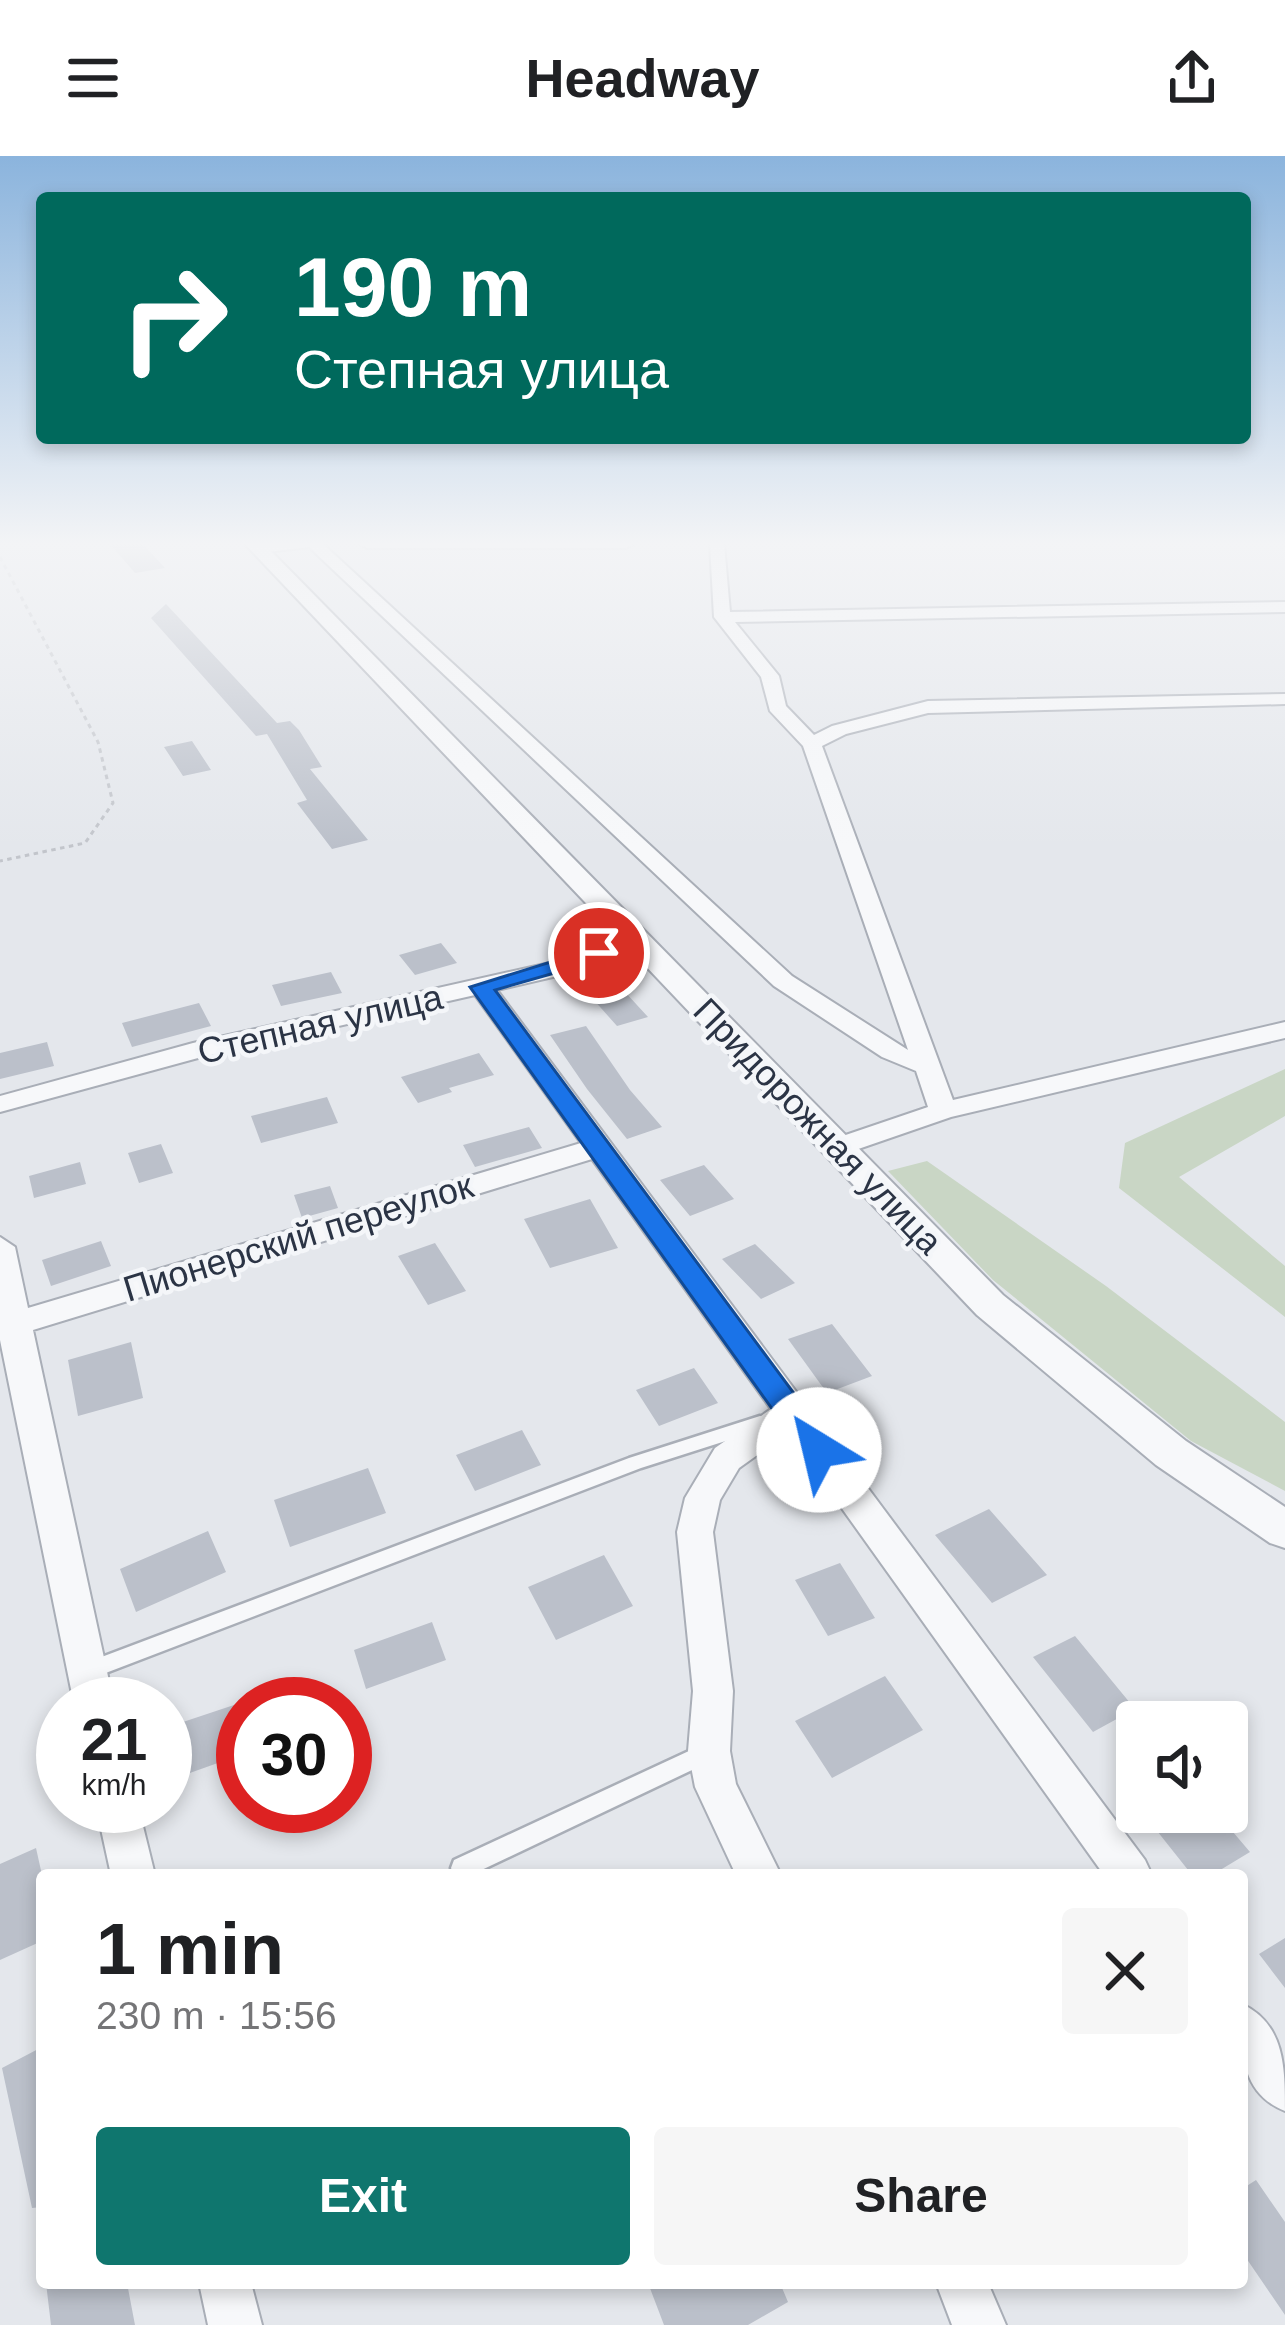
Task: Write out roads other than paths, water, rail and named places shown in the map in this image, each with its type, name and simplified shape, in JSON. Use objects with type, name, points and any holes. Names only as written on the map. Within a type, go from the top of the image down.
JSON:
[{"type":"street","name":"Придорожная улица","points":[[352,645],[990,1305],[1171,1453],[1285,1529]]},
{"type":"street","points":[[423,645],[783,981],[891,1052],[926,1066]]},
{"type":"street","points":[[745,645],[770,676],[777,707],[812,744],[943,1111]]},
{"type":"street","points":[[812,744],[838,730],[928,707],[1285,699]]},
{"type":"street","name":"Степная улица","points":[[0,1104],[193,1052],[561,968],[638,939]]},
{"type":"street","points":[[482,987],[1126,1869]]},
{"type":"street","points":[[838,1147],[943,1111],[1285,1030]]},
{"type":"street","name":"Пионерский переулок","points":[[8,1326],[596,1148]]},
{"type":"street","points":[[0,1247],[8,1326],[88,1677]]},
{"type":"street","points":[[757,1869],[716,1787],[709,1751],[713,1691],[695,1560],[703,1498],[727,1457],[791,1413]]},
{"type":"street","points":[[123,1833],[132,1869]]},
{"type":"street","points":[[1248,2036],[1285,2087]]},
{"type":"street","points":[[226,2289],[235,2325]]},
{"type":"street","points":[[964,2289],[979,2325]]},
{"type":"lane","points":[[117,1677],[635,1463],[791,1413]]},
{"type":"lane","points":[[462,1868],[709,1751]]}]
